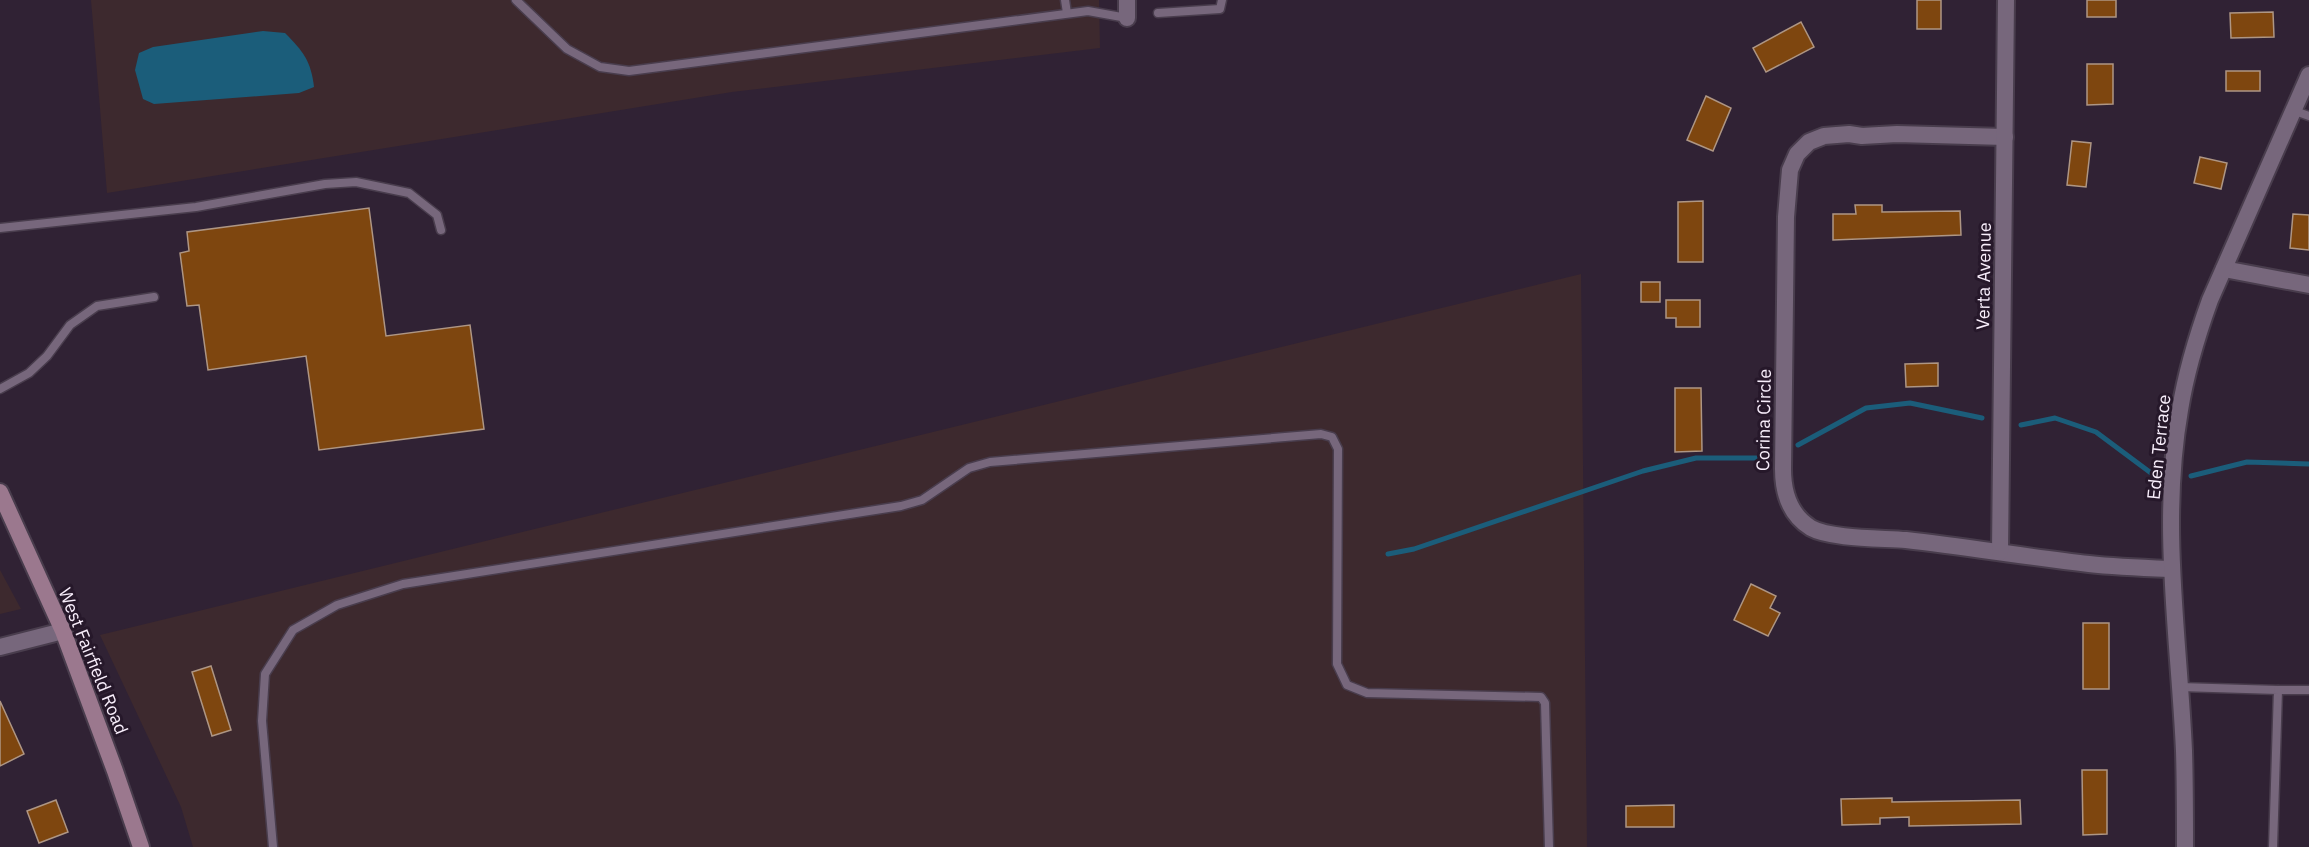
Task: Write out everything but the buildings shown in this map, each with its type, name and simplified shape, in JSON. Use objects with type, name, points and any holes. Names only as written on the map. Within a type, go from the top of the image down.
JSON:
[{"type":"main road","name":"West Fairfield Road","points":[[0,492],[63,631],[141,847]]},
{"type":"street","points":[[1127,0],[1127,18]]},
{"type":"street","name":"Verta Avenue","points":[[2000,552],[2006,0]]},
{"type":"street","name":"Eden Terrace","points":[[2185,847],[2184,751],[2171,569],[2172,484],[2180,410],[2197,338],[2224,269],[2302,113],[2309,75]]},
{"type":"street","name":"Corina Circle","points":[[2005,137],[1897,134],[1824,135],[1809,142],[1797,154],[1790,170],[1786,217],[1783,486],[1790,506],[1799,519],[1813,529],[1828,534],[2090,564],[2171,569]]},
{"type":"street","points":[[2224,269],[2309,285]]},
{"type":"street","points":[[0,647],[63,631]]},
{"type":"lane","points":[[516,0],[567,50],[600,67],[629,71],[1088,10],[1127,18]]},
{"type":"lane","points":[[1065,0],[1067,13]]},
{"type":"lane","points":[[1158,13],[1220,9],[1222,0]]},
{"type":"lane","points":[[0,228],[196,207],[325,184],[356,182],[409,193],[437,215],[441,230]]},
{"type":"lane","points":[[0,389],[29,373],[47,356],[70,325],[97,306],[154,297]]},
{"type":"lane","points":[[273,847],[262,721],[265,674],[292,630],[337,605],[403,585],[901,506],[922,500],[969,468],[990,462],[1321,434],[1332,437],[1338,449],[1337,664],[1347,685],[1367,693],[1541,697],[1545,703],[1549,847]]},
{"type":"lane","points":[[2180,687],[2309,690]]},
{"type":"lane","points":[[2273,847],[2278,690]]},
{"type":"shaded area","points":[[91,0],[1099,0],[1100,48],[732,92],[107,193]]},
{"type":"shaded area","points":[[1581,274],[1587,847],[193,847],[181,807],[100,635]]},
{"type":"shaded area","points":[[0,570],[21,609],[0,614]]},
{"type":"water","points":[[263,31],[285,33],[291,39],[308,63],[314,87],[299,93],[154,104],[143,99],[135,70],[139,53],[153,47]]},
{"type":"waterway","points":[[1798,445],[1866,408],[1910,403],[1982,418]]},
{"type":"waterway","points":[[2021,425],[2055,418],[2096,432],[2151,473]]},
{"type":"waterway","points":[[1388,554],[1414,549],[1643,471],[1696,458],[1759,458],[1768,455]]},
{"type":"waterway","points":[[2191,476],[2247,462],[2309,464]]}]
